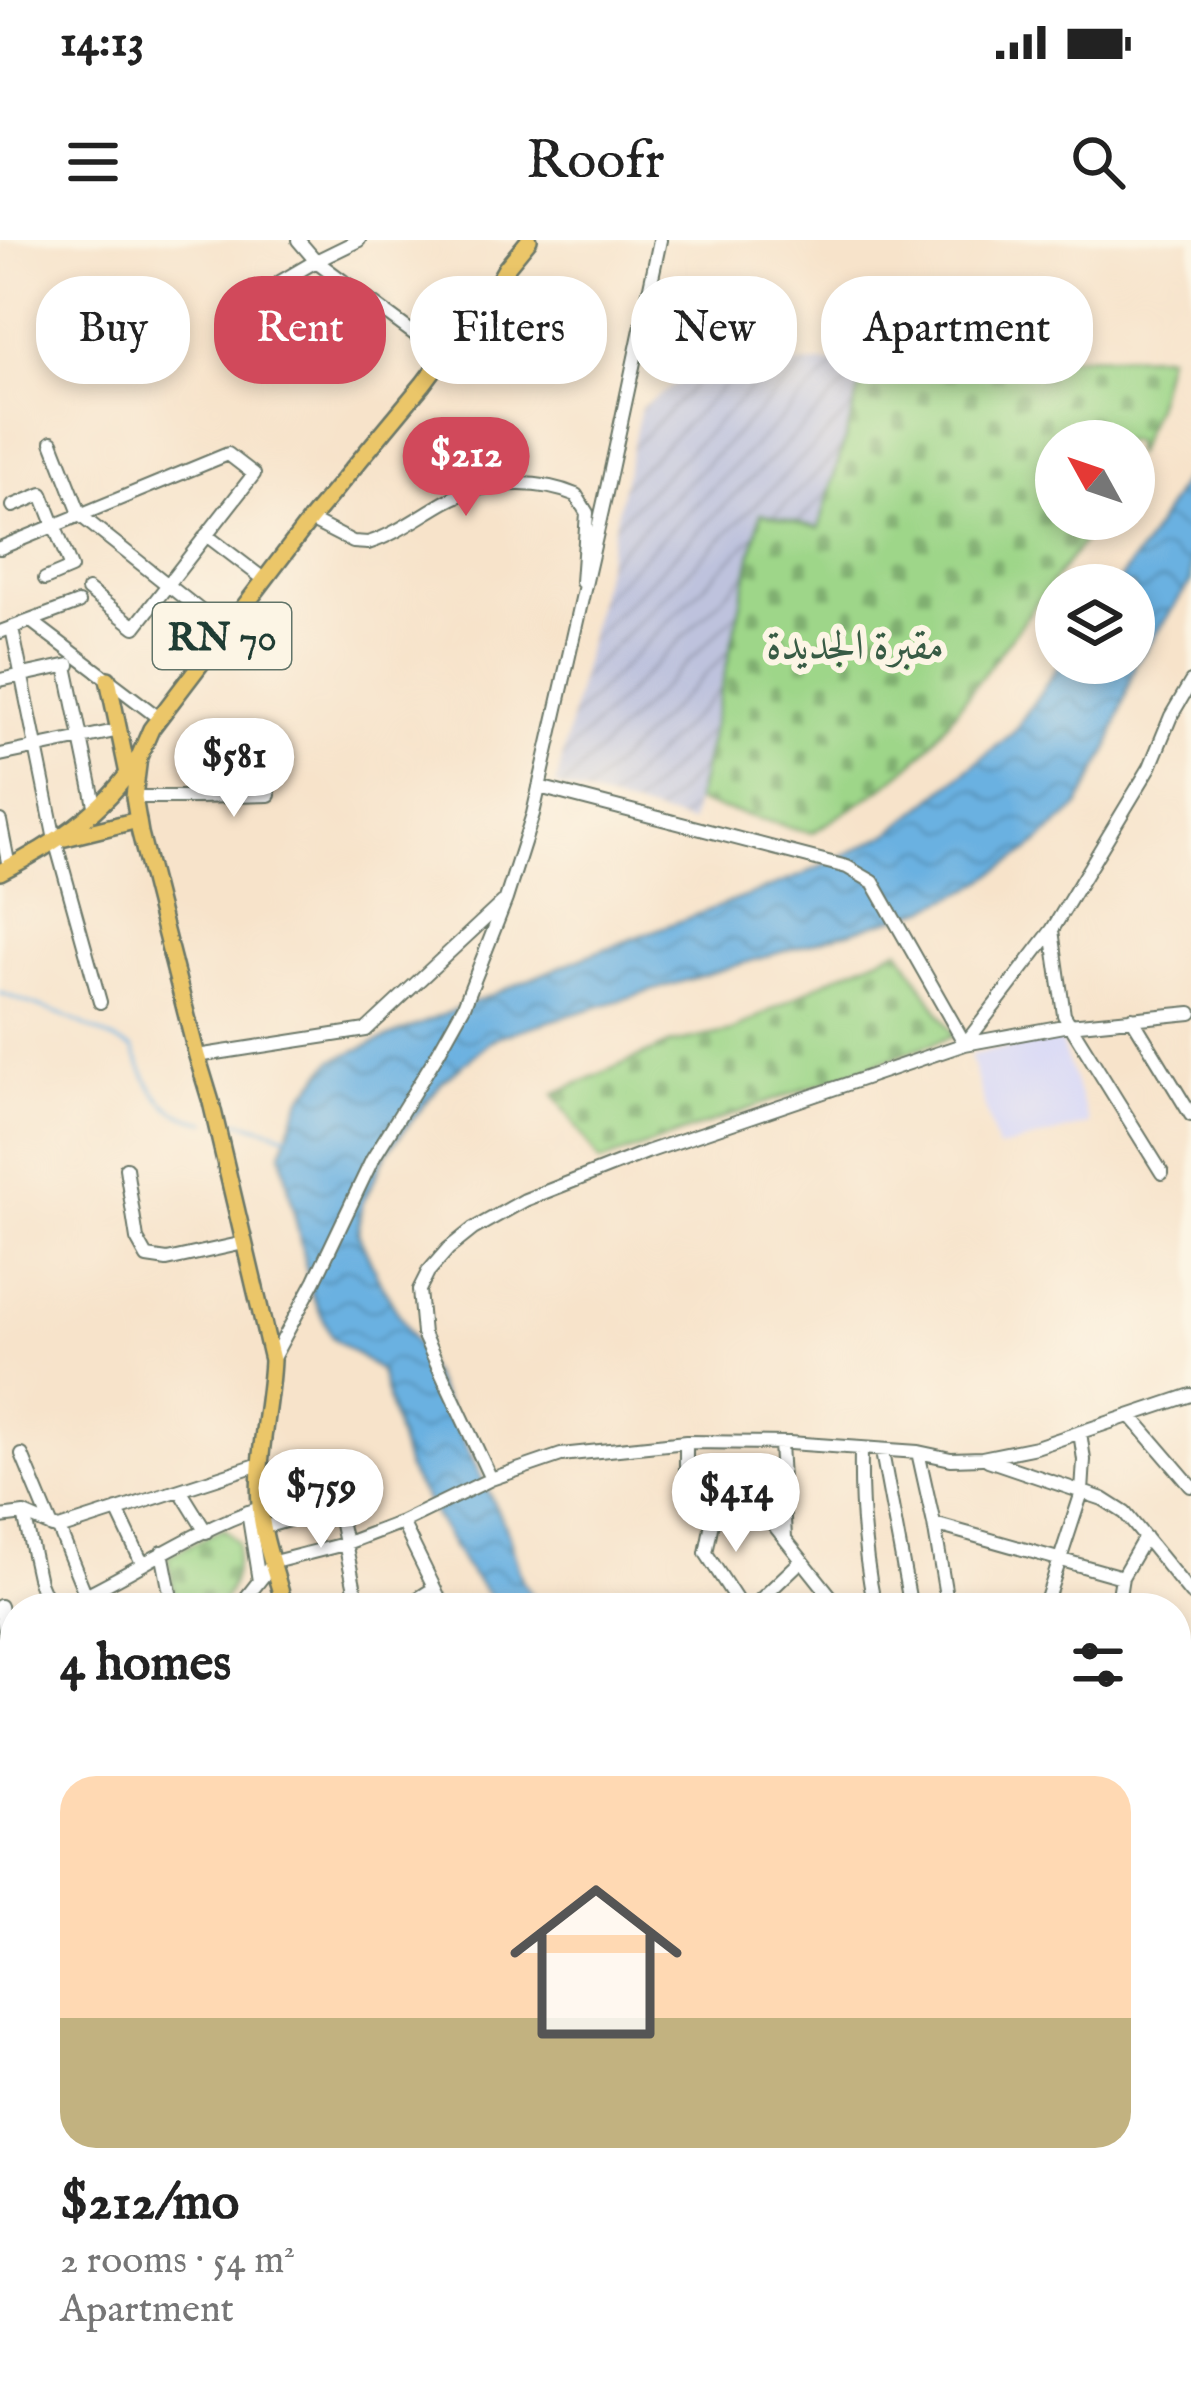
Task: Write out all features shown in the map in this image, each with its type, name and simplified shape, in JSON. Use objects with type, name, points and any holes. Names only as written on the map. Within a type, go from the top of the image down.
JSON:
[{"type":"main road","name":"RN 70","points":[[501,276],[529,240]]},
{"type":"main road","name":"RN 70","points":[[281,1593],[264,1527],[254,1510],[272,1360],[134,796],[139,757],[151,729],[310,520],[421,384]]},
{"type":"main road","points":[[108,679],[128,774]]},
{"type":"main road","points":[[5,869],[96,810],[139,757]]},
{"type":"main road","points":[[55,840],[138,820]]},
{"type":"street","points":[[298,240],[310,255],[410,330]]},
{"type":"street","points":[[286,276],[310,255],[358,240]]},
{"type":"street","points":[[272,1360],[372,1160],[464,1006],[506,899],[533,814],[584,598],[660,240]]},
{"type":"street","points":[[52,442],[81,515],[226,631]]},
{"type":"street","points":[[0,548],[228,454],[254,474],[135,627],[88,590]]},
{"type":"street","points":[[310,520],[353,542],[368,543],[462,494],[518,484],[559,489],[576,495],[587,513],[584,598]]},
{"type":"street","points":[[13,506],[42,494],[71,568],[45,579]]},
{"type":"street","points":[[206,536],[265,580]]},
{"type":"street","points":[[78,604],[6,630],[22,675],[55,840],[100,1001]]},
{"type":"street","points":[[31,620],[159,718]]},
{"type":"street","points":[[0,680],[85,662]]},
{"type":"street","points":[[67,666],[96,810]]},
{"type":"street","points":[[965,1044],[1052,930],[1150,767],[1191,682]]},
{"type":"street","points":[[0,755],[119,730]]},
{"type":"street","points":[[197,797],[217,768]]},
{"type":"street","points":[[539,787],[848,867],[873,882],[965,1044]]},
{"type":"street","points":[[134,796],[269,795]]},
{"type":"street","points":[[0,821],[5,869]]},
{"type":"street","points":[[196,1055],[366,1030],[506,899]]},
{"type":"street","points":[[1052,930],[1064,1015],[1162,1173]]},
{"type":"street","points":[[488,1481],[423,1334],[419,1290],[428,1271],[473,1229],[525,1199],[647,1152],[965,1044],[1069,1025],[1190,1016]]},
{"type":"street","points":[[1132,1018],[1191,1115]]},
{"type":"street","points":[[126,1168],[137,1239],[147,1257],[167,1260],[244,1243]]},
{"type":"street","points":[[250,1593],[274,1562],[344,1544],[488,1481],[561,1455],[686,1442],[779,1443],[982,1458],[1012,1454],[1191,1395]]},
{"type":"street","points":[[1130,1416],[1191,1486]]},
{"type":"street","points":[[1049,1593],[1082,1492],[1080,1432]]},
{"type":"street","points":[[686,1442],[686,1491],[781,1490]]},
{"type":"street","points":[[779,1443],[785,1540]]},
{"type":"street","points":[[861,1450],[860,1503],[872,1593]]},
{"type":"street","points":[[882,1452],[908,1593]]},
{"type":"street","points":[[918,1452],[946,1593]]},
{"type":"street","points":[[22,1455],[84,1593]]},
{"type":"street","points":[[982,1458],[1103,1499],[1125,1513],[1190,1593]]},
{"type":"street","points":[[0,1517],[24,1514],[55,1528],[260,1464]]},
{"type":"street","points":[[180,1490],[206,1532]]},
{"type":"street","points":[[747,1491],[828,1593]]},
{"type":"street","points":[[718,1492],[706,1553],[732,1593]]},
{"type":"street","points":[[264,1527],[337,1506],[355,1593]]},
{"type":"street","points":[[117,1510],[142,1563]]},
{"type":"street","points":[[100,1593],[162,1552],[254,1510],[259,1581]]},
{"type":"street","points":[[24,1514],[45,1593]]},
{"type":"street","points":[[408,1518],[435,1593]]},
{"type":"street","points":[[934,1524],[1122,1577]]},
{"type":"street","points":[[1119,1593],[1122,1577],[1144,1537]]},
{"type":"street","points":[[162,1552],[170,1593]]},
{"type":"street","points":[[770,1593],[802,1560]]},
{"type":"street","points":[[427,1593],[433,1589]]},
{"type":"shaded area","points":[[821,363],[821,384],[861,384],[819,528],[761,514],[691,823],[556,786],[641,407],[676,384],[797,384],[797,364]]},
{"type":"shaded area","points":[[1059,1038],[1090,1124],[997,1149],[970,1055]]},
{"type":"green space","name":"مقبرة الجديدة","points":[[1167,355],[1149,420],[1035,420],[1035,540],[1084,540],[1066,564],[1035,564],[1035,605],[927,749],[872,794],[812,833],[696,802],[761,513],[819,528],[861,384],[1093,384],[1093,356]]},
{"type":"green space","points":[[899,949],[954,1036],[600,1162],[554,1094],[669,1044],[732,1031],[833,977]]},
{"type":"green space","points":[[224,1528],[238,1543],[227,1593],[174,1593],[168,1556]]},
{"type":"water","points":[[1191,467],[1191,581],[1155,635],[1155,564],[1131,564],[1148,540],[1155,540],[1155,528]]},
{"type":"water","points":[[1046,684],[1129,684],[1109,747],[1078,807],[1032,848],[974,887],[925,909],[496,1037],[443,1081],[387,1152],[362,1204],[358,1233],[508,1533],[530,1593],[487,1593],[464,1565],[407,1468],[380,1371],[332,1337],[312,1295],[281,1152],[301,1099],[333,1060],[589,955],[798,877],[890,833],[1013,733]]},
{"type":"waterway","points":[[0,993],[63,1015],[133,1049],[167,1106],[207,1122]]},
{"type":"waterway","points":[[222,1122],[242,1122],[287,1135]]}]
